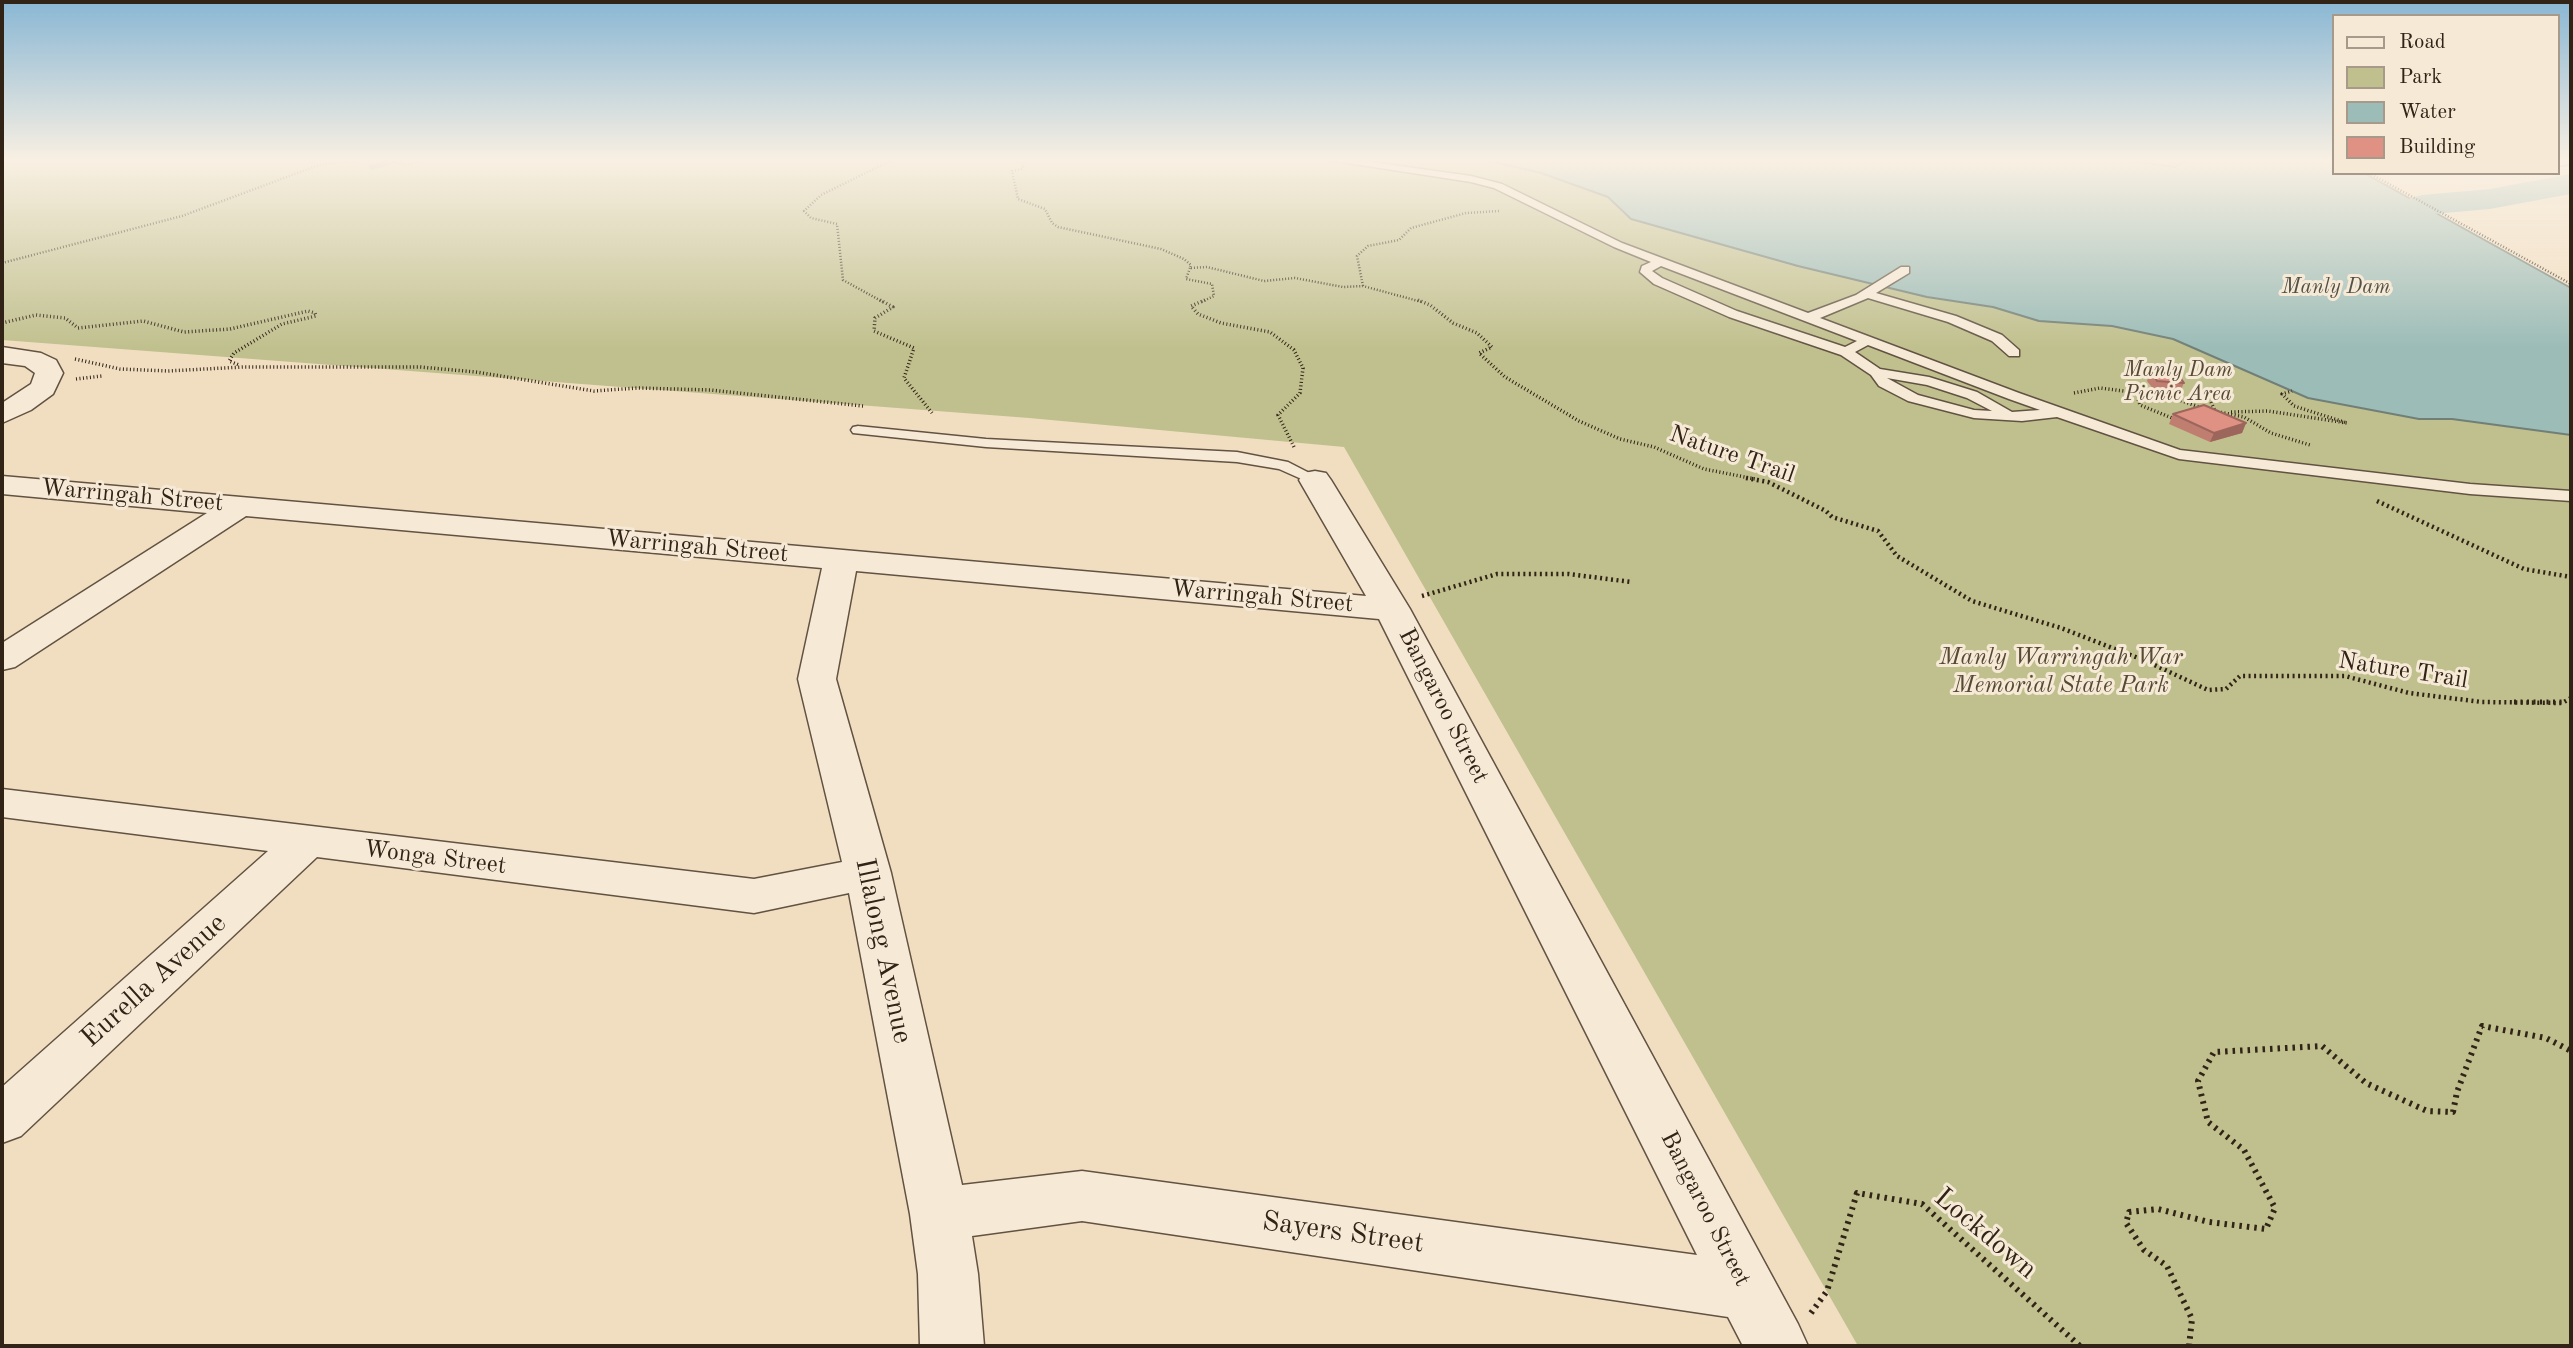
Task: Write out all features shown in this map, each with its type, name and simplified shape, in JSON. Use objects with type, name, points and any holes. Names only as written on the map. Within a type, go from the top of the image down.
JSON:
[{"type":"street","points":[[2,355],[32,359],[46,366],[49,373],[43,388],[12,409]]},
{"type":"street","name":"Bangaroo Street","points":[[1315,480],[1392,609],[1764,1322]]},
{"type":"street","name":"Warringah Street","points":[[2,485],[1392,609]]},
{"type":"street","points":[[2,659],[240,506]]},
{"type":"street","name":"Illalong Avenue","points":[[841,560],[817,679],[868,873],[939,1214],[948,1274],[952,1346]]},
{"type":"street","name":"Wonga Street","points":[[2,803],[754,896],[868,873]]},
{"type":"street","name":"Eurella Avenue","points":[[2,1120],[306,842]]},
{"type":"street","name":"Sayers Street","points":[[939,1214],[1082,1196],[1764,1322]]},
{"type":"lane","points":[[1572,223],[1590,233],[2059,413],[2179,454],[2470,489],[2571,496]]},
{"type":"lane","points":[[1662,261],[1646,268],[1658,281],[1733,314],[1846,352],[1877,372],[1884,383],[1913,398],[1975,414],[2011,416],[2059,413]]},
{"type":"lane","points":[[1810,317],[1866,294],[1905,270]]},
{"type":"lane","points":[[1866,294],[1952,319],[1997,338],[2014,353]]},
{"type":"lane","points":[[1846,352],[1868,340]]},
{"type":"lane","name":"Bangaroo Street","points":[[858,429],[986,443],[1237,457],[1283,465],[1315,480]]},
{"type":"path","points":[[2,263],[156,223]]},
{"type":"path","points":[[832,223],[837,224],[843,280],[892,307],[875,318],[874,331],[914,348],[904,378],[932,413],[920,412]]},
{"type":"path","name":"Nature Trail","points":[[1052,223],[1161,249],[1184,259],[1191,265],[1190,268],[1206,267],[1264,281],[1295,278],[1343,287],[1363,286],[1414,298],[1430,305],[1453,323],[1477,333],[1492,347],[1479,353],[1505,377],[1579,421],[1620,439],[1654,447],[1704,469],[1768,482],[1832,517],[1878,531],[1897,556],[1972,601],[2061,628],[2208,690],[2226,689],[2240,676],[2346,676],[2409,693],[2482,702],[2562,703],[2571,698]]},
{"type":"path","points":[[1363,286],[1357,256],[1368,246],[1399,240],[1411,228],[1429,223]]},
{"type":"path","points":[[2459,223],[2571,285]]},
{"type":"path","points":[[1190,268],[1186,279],[1212,284],[1214,296],[1191,306],[1198,314],[1221,323],[1270,332],[1294,350],[1303,368],[1300,393],[1278,415],[1299,456],[1283,465]]},
{"type":"path","points":[[2,323],[36,316],[65,318],[78,328],[143,321],[184,332],[230,329],[307,311],[316,313],[316,316],[282,324],[234,353],[229,361],[243,367]]},
{"type":"path","points":[[69,358],[120,369],[168,371],[243,367],[420,367],[475,372],[594,391],[638,388],[710,390],[872,407]]},
{"type":"path","points":[[2211,402],[2216,411],[2268,411],[2347,423],[2294,406],[2282,394],[2292,391]]},
{"type":"path","points":[[2151,395],[2138,399],[2140,405],[2172,418]]},
{"type":"path","points":[[2230,412],[2271,433],[2312,445]]},
{"type":"path","points":[[2374,499],[2384,506],[2524,569],[2571,577]]},
{"type":"path","points":[[1392,609],[1405,601],[1496,574],[1570,574],[1631,582]]},
{"type":"path","points":[[2189,1346],[2192,1320],[2167,1266],[2144,1250],[2126,1223],[2129,1212],[2158,1209],[2209,1222],[2266,1229],[2275,1208],[2244,1150],[2208,1122],[2198,1082],[2214,1052],[2322,1046],[2366,1083],[2427,1111],[2453,1112],[2457,1092],[2482,1026],[2546,1038],[2571,1052]]},
{"type":"path","name":"Lockdown","points":[[1764,1322],[1803,1325],[1827,1291],[1857,1193],[1922,1204],[2080,1346]]},
{"type":"green space","name":"Manly Warringah War Memorial State Park","points":[[2,223],[2430,223],[2571,296],[2571,1346],[1858,1346],[1344,447],[1029,418],[2,340]]},
{"type":"water","name":"Manly Dam","points":[[1645,223],[2454,223],[2571,288],[2571,435],[2452,419],[2419,419],[2308,398],[2173,339],[2112,326],[2039,321],[1993,307],[1927,297],[1798,266]]},
{"type":"building","points":[[2151,371],[2177,373],[2184,383],[2157,381]]},
{"type":"building","points":[[2204,405],[2246,423],[2214,433],[2173,414]]},
{"type":"park label","name":"Manly Dam Picnic Area","points":[[2178,382]]}]
